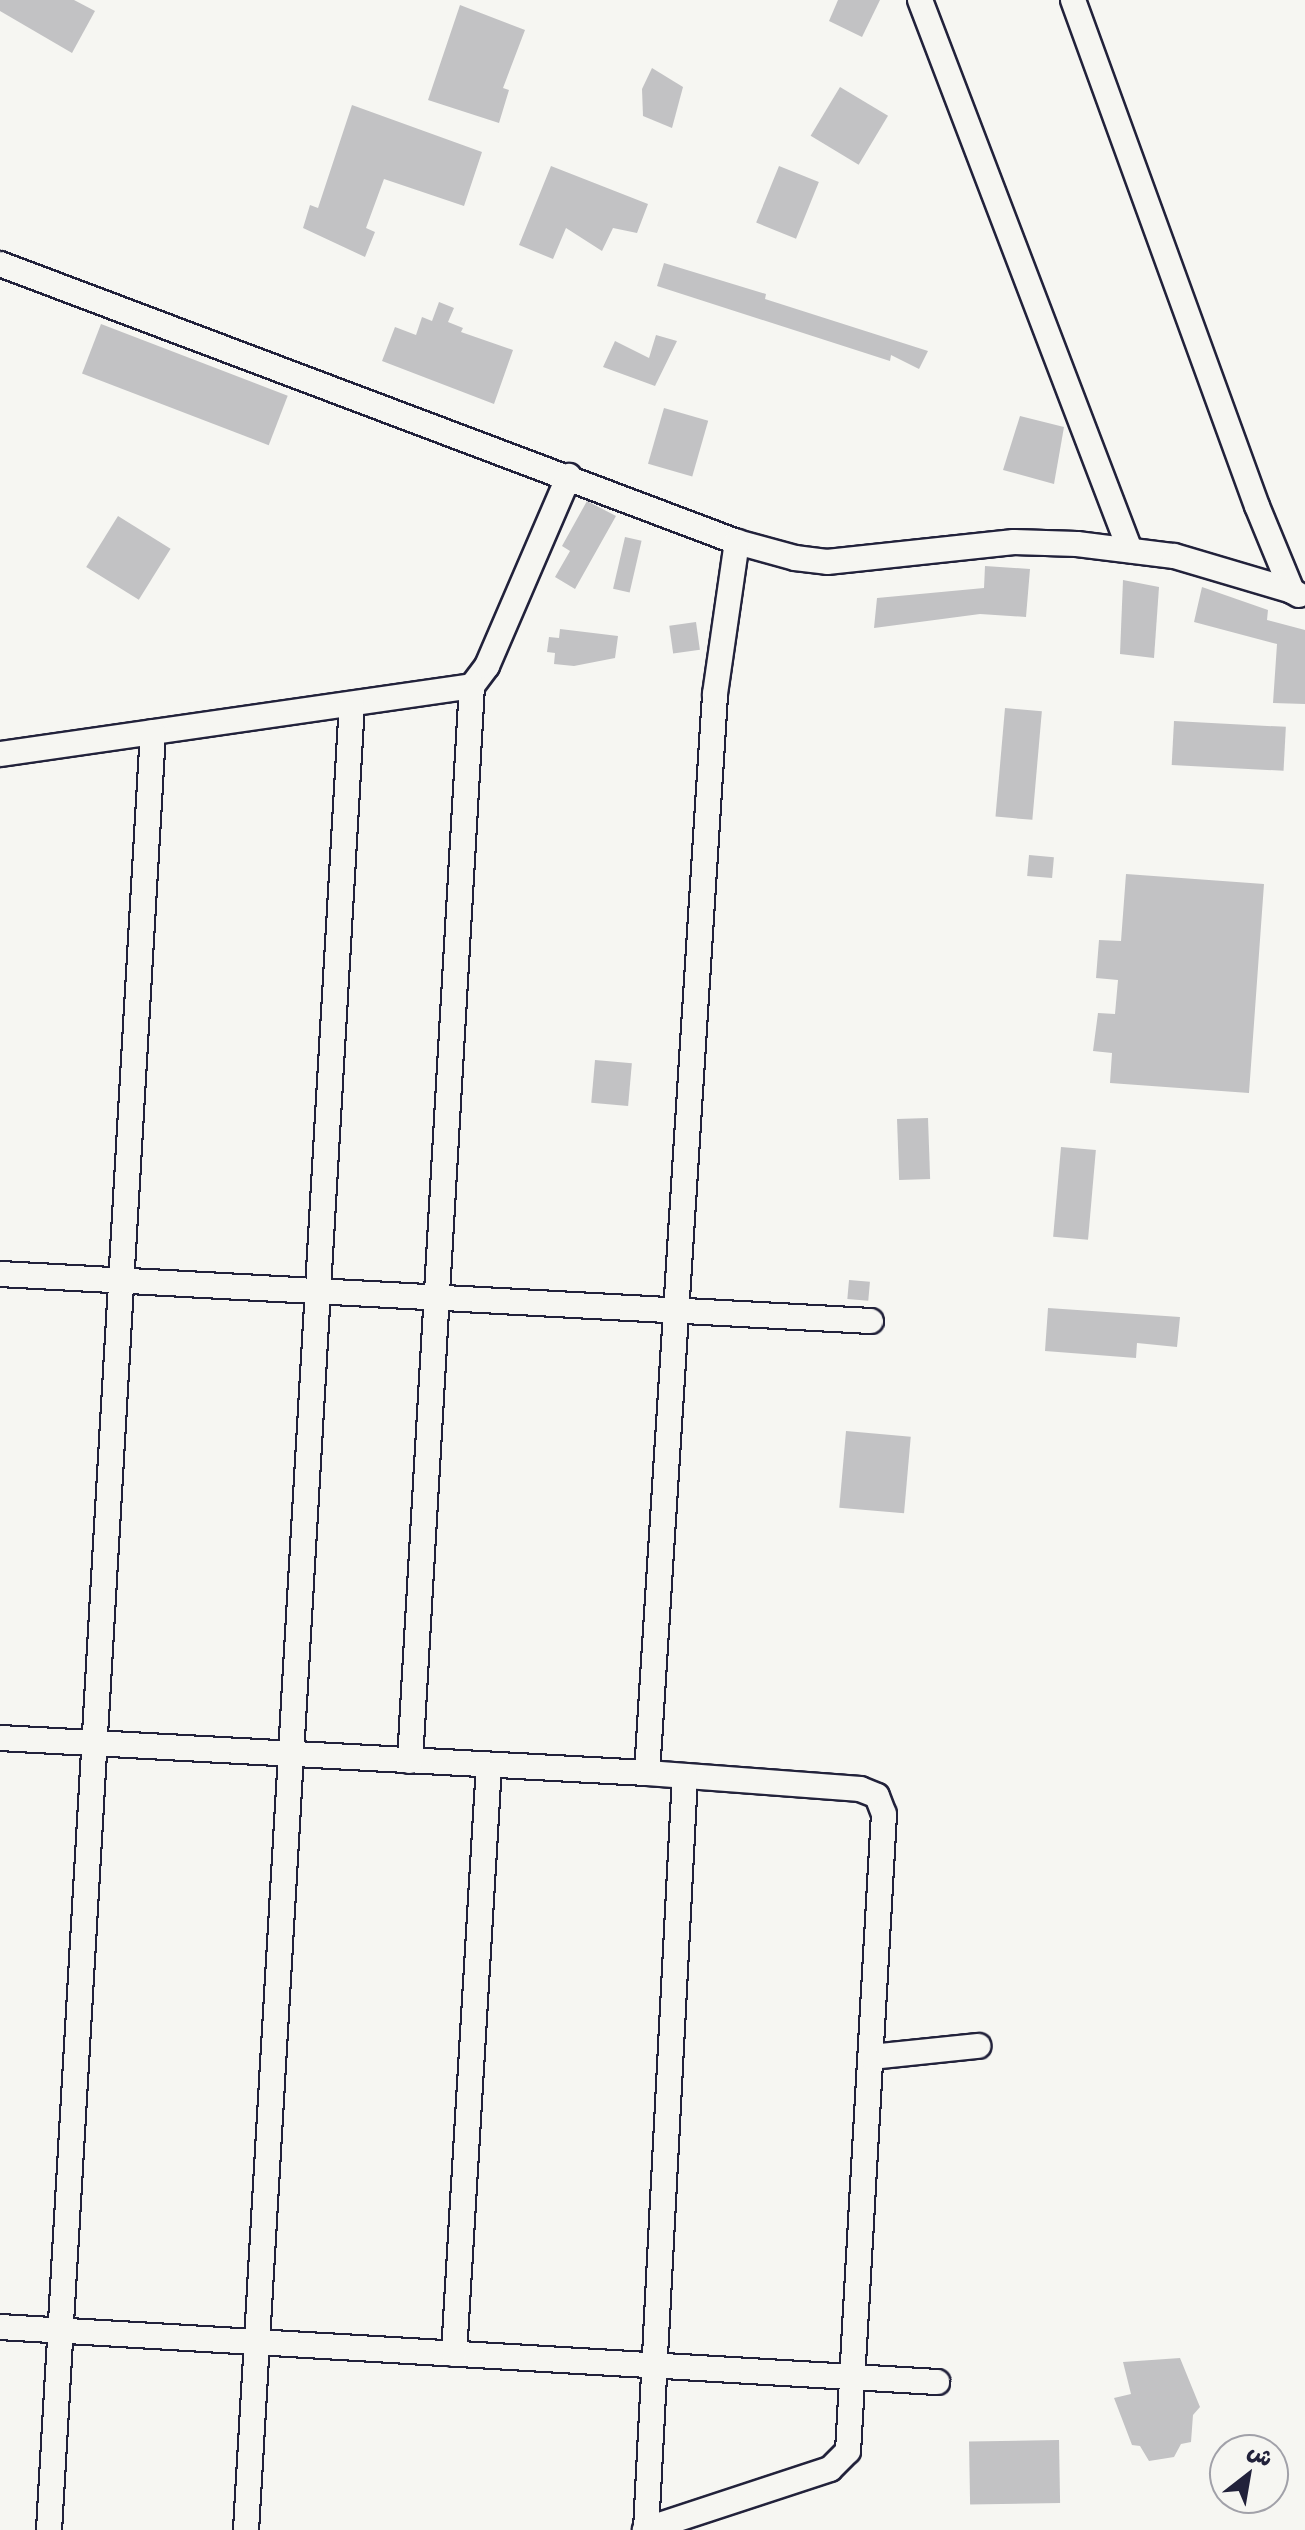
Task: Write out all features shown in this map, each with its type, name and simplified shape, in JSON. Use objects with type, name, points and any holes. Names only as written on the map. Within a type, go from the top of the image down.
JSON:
[{"type":"street","points":[[920,0],[1130,550]]},
{"type":"street","points":[[1073,0],[1298,595]]},
{"type":"street","points":[[0,264],[569,476],[737,542],[827,562],[1014,542],[1130,550],[1226,568],[1298,595]]},
{"type":"street","points":[[410,1761],[472,686],[487,666],[569,476]]},
{"type":"street","points":[[647,1773],[715,694],[737,542]]},
{"type":"street","points":[[0,754],[472,686]]},
{"type":"street","points":[[246,2530],[352,705]]},
{"type":"street","points":[[49,2530],[153,732]]},
{"type":"street","points":[[0,1274],[871,1321]]},
{"type":"street","points":[[0,1738],[647,1773],[866,1790],[881,1801],[850,2446],[842,2462],[645,2530],[685,1776]]},
{"type":"street","points":[[454,2354],[489,1765]]},
{"type":"street","points":[[871,2057],[978,2046]]},
{"type":"street","points":[[0,2327],[937,2382]]},
{"type":"building","points":[[0,0],[74,0],[95,11],[72,53],[0,11]]},
{"type":"building","points":[[838,0],[880,0],[862,37],[829,21]]},
{"type":"building","points":[[460,5],[525,30],[503,88],[509,90],[499,123],[428,100]]},
{"type":"building","points":[[652,68],[683,87],[672,128],[643,116],[642,89]]},
{"type":"building","points":[[840,87],[888,116],[859,165],[811,136]]},
{"type":"building","points":[[352,105],[482,152],[464,206],[384,179],[366,228],[375,232],[365,257],[303,228],[310,205],[318,208]]},
{"type":"building","points":[[551,166],[648,204],[637,233],[613,228],[602,251],[566,228],[553,259],[519,245]]},
{"type":"building","points":[[779,166],[819,182],[796,239],[756,223]]},
{"type":"building","points":[[664,263],[766,294],[765,299],[928,351],[919,369],[891,355],[890,361],[657,286]]},
{"type":"building","points":[[439,302],[454,308],[448,322],[463,328],[461,332],[513,350],[494,404],[382,361],[395,327],[416,335],[422,317],[432,321]]},
{"type":"building","points":[[101,324],[288,396],[269,445],[82,373]]},
{"type":"building","points":[[656,335],[677,341],[655,386],[603,367],[615,341],[649,358]]},
{"type":"building","points":[[664,408],[708,421],[692,476],[648,464]]},
{"type":"building","points":[[1020,416],[1064,427],[1054,484],[1003,470]]},
{"type":"building","points":[[587,501],[616,516],[575,589],[555,577],[570,551],[562,546]]},
{"type":"building","points":[[118,516],[171,549],[139,600],[86,567]]},
{"type":"building","points":[[625,537],[642,541],[630,592],[613,589]]},
{"type":"building","points":[[985,566],[1030,569],[1026,617],[980,614],[874,628],[877,598],[984,588]]},
{"type":"building","points":[[1123,580],[1159,587],[1154,658],[1120,654]]},
{"type":"building","points":[[1202,587],[1268,610],[1267,620],[1305,630],[1305,704],[1273,703],[1277,644],[1194,622]]},
{"type":"building","points":[[696,622],[700,650],[673,653],[669,626]]},
{"type":"building","points":[[560,629],[618,636],[615,658],[574,666],[554,664],[555,653],[547,652],[549,637],[559,638]]},
{"type":"building","points":[[1005,708],[1042,711],[1032,820],[996,817]]},
{"type":"building","points":[[1174,721],[1286,727],[1284,771],[1172,765]]},
{"type":"building","points":[[1029,855],[1054,857],[1052,878],[1027,876]]},
{"type":"building","points":[[1126,874],[1264,884],[1249,1093],[1110,1083],[1112,1053],[1093,1051],[1098,1013],[1115,1014],[1118,980],[1096,978],[1099,940],[1121,941]]},
{"type":"building","points":[[595,1060],[632,1063],[628,1106],[591,1103]]},
{"type":"building","points":[[928,1118],[930,1179],[899,1180],[897,1119]]},
{"type":"building","points":[[1061,1147],[1096,1150],[1088,1240],[1053,1237]]},
{"type":"building","points":[[849,1280],[870,1282],[868,1301],[847,1299]]},
{"type":"building","points":[[1048,1308],[1180,1317],[1177,1347],[1137,1343],[1136,1358],[1045,1351]]},
{"type":"building","points":[[846,1431],[911,1437],[904,1513],[839,1508]]},
{"type":"building","points":[[1180,2358],[1200,2407],[1193,2415],[1191,2442],[1181,2444],[1174,2457],[1149,2461],[1140,2446],[1132,2445],[1114,2398],[1131,2394],[1123,2362]]},
{"type":"building","points":[[1059,2440],[1060,2503],[970,2505],[969,2442]]}]
